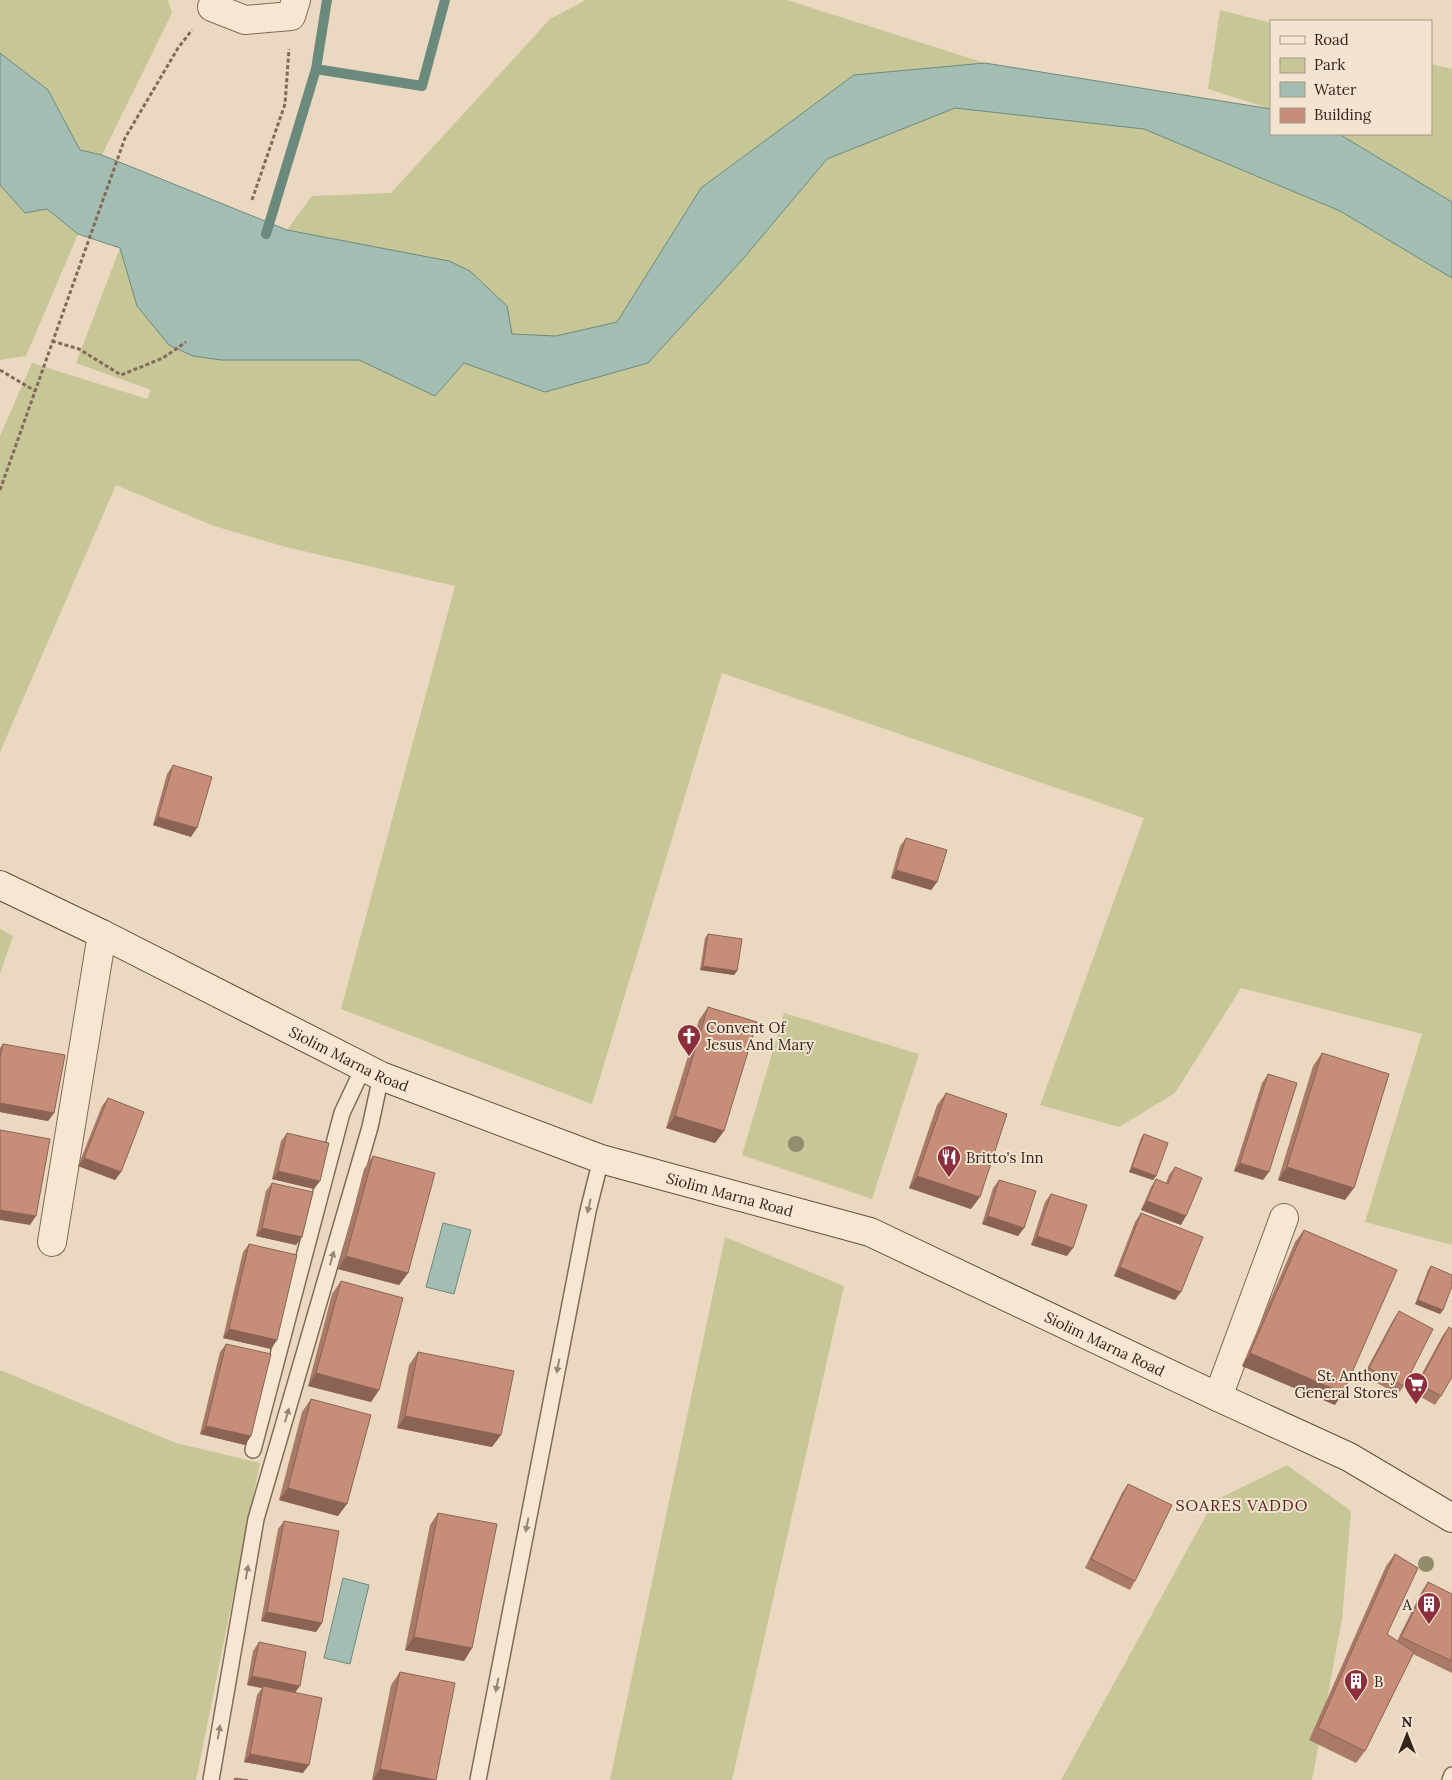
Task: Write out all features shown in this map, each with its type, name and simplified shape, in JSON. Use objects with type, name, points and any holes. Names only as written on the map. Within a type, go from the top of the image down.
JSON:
[{"type":"main road","points":[[212,7],[245,20],[294,8]]},
{"type":"main road","name":"Siolim Marna Road","points":[[0,885],[102,934],[372,1072],[601,1159],[870,1232],[1349,1457],[1452,1518]]},
{"type":"main road","points":[[52,1242],[102,934]]},
{"type":"main road","points":[[1218,1397],[1284,1218]]},
{"type":"lane","points":[[253,1450],[342,1113],[372,1072]]},
{"type":"lane","points":[[211,1780],[256,1519],[370,1127],[372,1072]]},
{"type":"lane","points":[[478,1780],[588,1211],[601,1159]]},
{"type":"lane","points":[[1450,1780],[1452,1775]]},
{"type":"path","points":[[0,490],[125,138],[178,48],[212,7]]},
{"type":"path","points":[[252,200],[284,104],[294,8]]},
{"type":"path","points":[[52,341],[79,349],[121,374],[163,358],[186,342]]},
{"type":"path","points":[[0,370],[35,391]]},
{"type":"green space","points":[[0,0],[168,0],[172,13],[102,155],[80,150],[48,90],[0,53]]},
{"type":"green space","points":[[586,0],[787,0],[985,63],[854,75],[701,188],[617,322],[556,336],[512,334],[287,230],[312,196],[391,193],[550,19]]},
{"type":"green space","points":[[1220,10],[1270,23],[1270,109],[1208,89]]},
{"type":"green space","points":[[1432,64],[1452,69],[1452,202],[1341,135],[1432,135]]},
{"type":"green space","points":[[955,108],[1144,129],[1340,211],[1452,278],[1452,1245],[1365,1222],[1422,1034],[1241,988],[1175,1093],[1119,1127],[1040,1105],[1144,818],[722,673],[592,1104],[341,1009],[455,586],[286,547],[214,526],[116,485],[0,752],[0,436],[32,363],[147,399],[151,390],[76,363],[120,248],[137,306],[221,360],[359,360],[435,396],[464,363],[545,392],[648,363],[743,259],[827,159]]},
{"type":"green space","points":[[0,185],[25,213],[47,209],[78,234],[26,356],[0,360]]},
{"type":"green space","points":[[0,929],[13,936],[0,974]]},
{"type":"green space","points":[[784,1013],[919,1054],[872,1199],[742,1155]]},
{"type":"green space","points":[[725,1237],[844,1286],[732,1780],[610,1780]]},
{"type":"green space","points":[[0,1370],[176,1443],[260,1463],[196,1780],[0,1780]]},
{"type":"green space","points":[[1287,1465],[1351,1511],[1342,1619],[1312,1780],[1061,1780],[1214,1501]]},
{"type":"water","points":[[0,53],[48,90],[80,150],[102,155],[287,230],[449,261],[470,271],[507,306],[512,334],[556,336],[617,322],[701,188],[854,75],[985,63],[1270,109],[1270,135],[1341,135],[1452,202],[1452,278],[1340,211],[1144,129],[955,108],[827,159],[743,259],[648,363],[545,392],[464,363],[435,396],[359,360],[221,360],[193,356],[169,345],[137,306],[120,248],[78,234],[47,209],[25,213],[0,185]]},
{"type":"water","points":[[443,1223],[471,1230],[454,1294],[426,1287]]},
{"type":"water","points":[[343,1578],[369,1585],[350,1664],[324,1658]]},
{"type":"building","points":[[173,765],[212,777],[197,828],[158,817]]},
{"type":"building","points":[[906,838],[947,850],[937,882],[896,870]]},
{"type":"building","points":[[708,934],[742,939],[737,971],[703,966]]},
{"type":"building","points":[[708,1007],[757,1022],[724,1131],[675,1116]]},
{"type":"building","points":[[3,1044],[65,1055],[54,1113],[0,1103],[0,1058]]},
{"type":"building","points":[[1322,1053],[1389,1074],[1354,1188],[1287,1167]]},
{"type":"building","points":[[1268,1074],[1297,1083],[1269,1172],[1240,1163]]},
{"type":"building","points":[[946,1093],[1007,1114],[980,1197],[917,1176]]},
{"type":"building","points":[[108,1098],[144,1112],[121,1172],[84,1158]]},
{"type":"building","points":[[0,1130],[50,1139],[36,1216],[0,1210]]},
{"type":"building","points":[[287,1133],[329,1143],[320,1181],[278,1171]]},
{"type":"building","points":[[1144,1134],[1168,1143],[1156,1176],[1132,1167]]},
{"type":"building","points":[[373,1156],[435,1173],[408,1273],[346,1256]]},
{"type":"building","points":[[1175,1167],[1202,1178],[1186,1216],[1147,1201],[1156,1179],[1168,1184]]},
{"type":"building","points":[[999,1180],[1036,1191],[1024,1228],[988,1216]]},
{"type":"building","points":[[272,1183],[313,1192],[302,1237],[262,1228]]},
{"type":"building","points":[[1051,1194],[1087,1205],[1073,1248],[1037,1236]]},
{"type":"building","points":[[1141,1213],[1203,1237],[1181,1292],[1120,1267]]},
{"type":"building","points":[[1304,1230],[1397,1270],[1343,1393],[1250,1353]]},
{"type":"building","points":[[249,1244],[297,1255],[277,1340],[229,1329]]},
{"type":"building","points":[[1431,1266],[1452,1275],[1452,1286],[1443,1310],[1418,1300]]},
{"type":"building","points":[[341,1281],[403,1298],[379,1390],[316,1373]]},
{"type":"building","points":[[1399,1311],[1433,1329],[1404,1386],[1369,1368]]},
{"type":"building","points":[[1449,1327],[1452,1329],[1452,1377],[1441,1396],[1418,1384]]},
{"type":"building","points":[[226,1344],[271,1354],[251,1436],[206,1426]]},
{"type":"building","points":[[418,1352],[514,1371],[501,1435],[405,1416]]},
{"type":"building","points":[[311,1399],[371,1415],[347,1504],[288,1488]]},
{"type":"building","points":[[1128,1484],[1172,1505],[1135,1581],[1091,1559]]},
{"type":"building","points":[[438,1513],[497,1524],[472,1648],[414,1637]]},
{"type":"building","points":[[284,1521],[339,1531],[322,1623],[267,1612]]},
{"type":"building","name":"B","points":[[1395,1554],[1418,1568],[1387,1634],[1414,1652],[1365,1751],[1318,1728]]},
{"type":"building","name":"A","points":[[1428,1582],[1452,1594],[1452,1661],[1401,1637]]},
{"type":"building","points":[[259,1642],[306,1652],[300,1686],[252,1676]]},
{"type":"building","points":[[400,1672],[455,1683],[436,1780],[380,1769]]},
{"type":"building","points":[[263,1686],[322,1698],[309,1765],[250,1754]]},
{"type":"waterway","points":[[316,69],[327,0]]},
{"type":"waterway","points":[[266,234],[316,69],[422,86],[445,0]]},
{"type":"place","name":"Convent Of Jesus And Mary","points":[[689,1057]]},
{"type":"place","name":"Britto's Inn","points":[[949,1178]]},
{"type":"place","name":"St. Anthony General Stores","points":[[1416,1405]]},
{"type":"place","name":"A","points":[[1429,1625]]},
{"type":"place","name":"B","points":[[1356,1702]]},
{"type":"district","name":"SOARES VADDO","points":[[1242,1505]]}]
